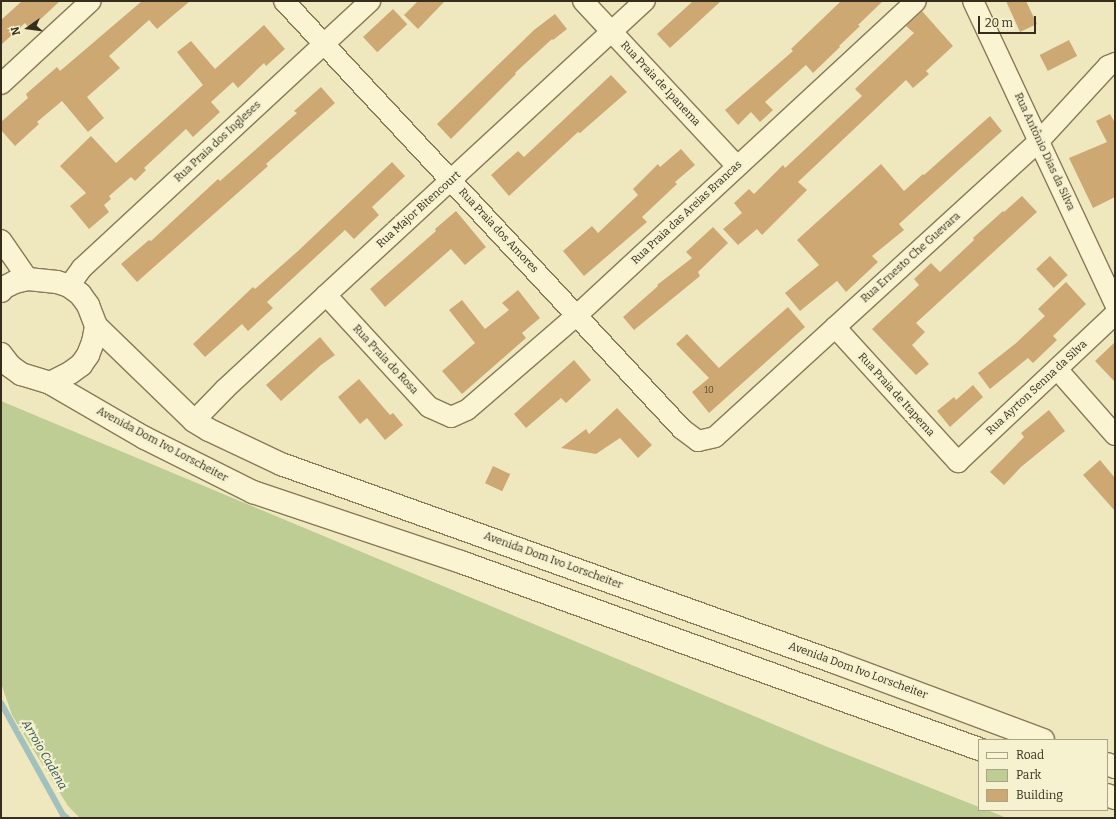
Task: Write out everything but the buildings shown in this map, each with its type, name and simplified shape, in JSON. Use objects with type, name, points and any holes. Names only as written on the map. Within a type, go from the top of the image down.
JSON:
[{"type":"main road","name":"Avenida Dom Ivo Lorscheiter","points":[[1,291],[3,288],[16,282],[28,279],[57,282],[69,286],[80,294],[88,305],[96,326],[194,421],[215,433],[281,464],[837,663],[1040,739]]},
{"type":"main road","points":[[50,383],[70,373],[81,365],[91,348],[96,326]]},
{"type":"main road","name":"Avenida Dom Ivo Lorscheiter","points":[[1,354],[10,366],[20,374],[50,383],[145,438],[253,492],[462,562],[978,749]]},
{"type":"street","points":[[1,84],[91,1]]},
{"type":"street","name":"Rua Praia dos Amores","points":[[284,1],[682,429],[698,441]]},
{"type":"street","name":"Rua Praia dos Ingleses","points":[[69,286],[82,268],[370,1]]},
{"type":"street","name":"Rua Praia de Ipanema","points":[[583,1],[738,166]]},
{"type":"street","name":"Rua Major Bitencourt","points":[[194,421],[225,389],[645,1]]},
{"type":"street","name":"Rua Praia das Areias Brancas","points":[[451,417],[467,410],[576,316],[916,1]]},
{"type":"street","name":"Rua Antônio Dias da Silva","points":[[973,1],[1115,304]]},
{"type":"street","name":"Rua Ernesto Che Guevara","points":[[698,441],[715,437],[1038,141],[1108,66],[1115,63]]},
{"type":"street","points":[[1,240],[28,279]]},
{"type":"street","name":"Rua Praia do Rosa","points":[[326,295],[429,407],[451,417]]},
{"type":"street","name":"Rua Ayrton Senna da Silva","points":[[958,462],[1115,314]]},
{"type":"street","name":"Rua Praia de Itapema","points":[[835,328],[958,462]]},
{"type":"street","points":[[1057,369],[1115,435]]},
{"type":"green space","points":[[1,401],[830,748],[978,807],[978,811],[990,811],[1007,818],[80,818],[68,806],[12,715],[1,683]]},
{"type":"waterway","name":"Arroio Cadena","points":[[1,703],[63,815],[67,818]]}]
